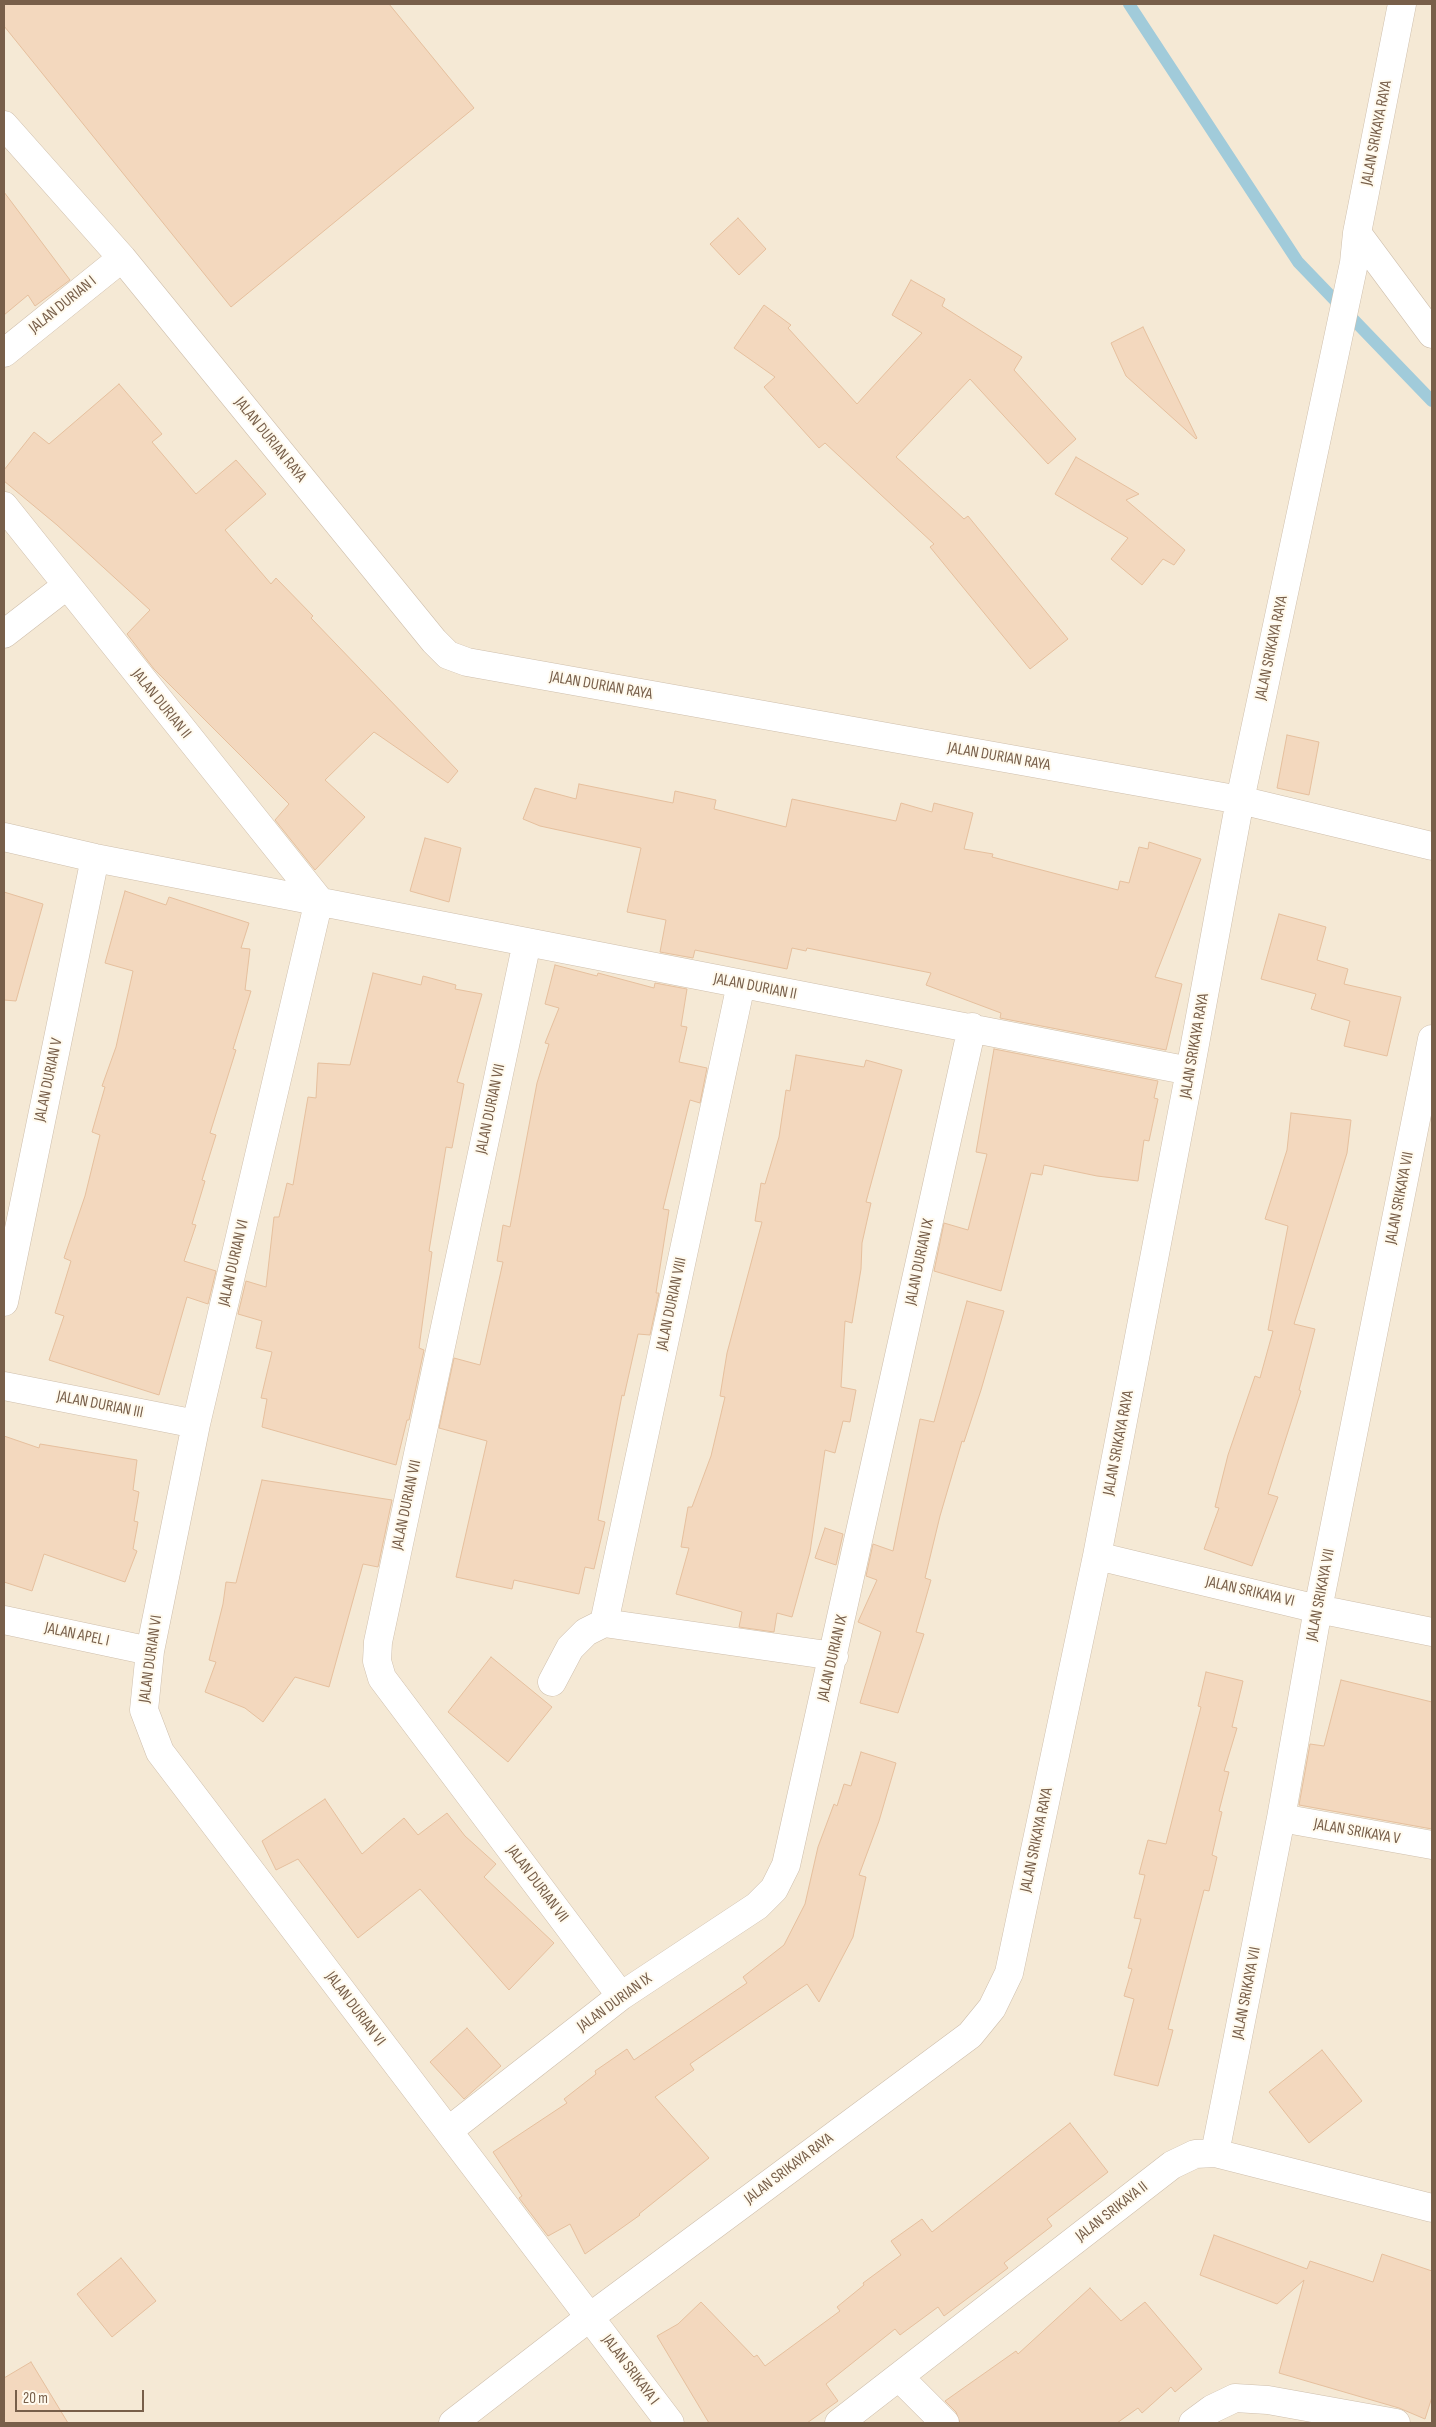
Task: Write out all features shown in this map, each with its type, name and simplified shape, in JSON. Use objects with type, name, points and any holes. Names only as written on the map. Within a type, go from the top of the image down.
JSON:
[{"type":"street","name":"JALAN SRIKAYA RAYA","points":[[453,2423],[590,2317],[970,2035],[992,2008],[1009,1973],[1097,1556],[1240,800],[1354,263],[1357,233],[1402,4]]},
{"type":"street","name":"JALAN DURIAN RAYA","points":[[4,125],[122,258],[421,626],[448,655],[467,662],[1240,800],[1432,846]]},
{"type":"street","points":[[1357,233],[1432,334]]},
{"type":"street","name":"JALAN DURIAN I","points":[[4,353],[122,258]]},
{"type":"street","name":"JALAN DURIAN II","points":[[4,506],[66,586],[319,900]]},
{"type":"street","points":[[4,634],[66,586]]},
{"type":"street","name":"JALAN DURIAN II","points":[[4,837],[95,858],[972,1027],[1190,1071]]},
{"type":"street","name":"JALAN DURIAN V","points":[[4,1302],[95,858]]},
{"type":"street","name":"JALAN DURIAN VI","points":[[319,900],[196,1424],[150,1651],[144,1710],[160,1752],[590,2317]]},
{"type":"street","name":"JALAN DURIAN VII","points":[[527,942],[378,1642],[377,1661],[382,1678],[621,1996]]},
{"type":"street","name":"JALAN DURIAN VIII","points":[[604,1623],[741,984]]},
{"type":"street","name":"JALAN DURIAN IX","points":[[448,2131],[621,1996],[757,1906],[774,1889],[786,1865],[834,1656],[972,1027]]},
{"type":"street","name":"JALAN SRIKAYA VII","points":[[1215,2153],[1281,1818],[1318,1609],[1432,1039]]},
{"type":"street","name":"JALAN DURIAN III","points":[[4,1386],[196,1424]]},
{"type":"street","name":"JALAN SRIKAYA VI","points":[[1097,1556],[1318,1609],[1432,1632]]},
{"type":"street","name":"JALAN APEL I","points":[[4,1620],[150,1651]]},
{"type":"street","points":[[552,1682],[570,1648],[586,1632],[604,1623],[834,1656]]},
{"type":"street","name":"JALAN SRIKAYA V","points":[[1281,1818],[1432,1845]]},
{"type":"street","name":"JALAN SRIKAYA II","points":[[839,2423],[1172,2165],[1195,2154],[1215,2153],[1432,2208]]},
{"type":"street","name":"JALAN SRIKAYA I","points":[[590,2317],[670,2423]]},
{"type":"street","points":[[900,2377],[945,2423]]},
{"type":"street","points":[[1193,2423],[1212,2409],[1235,2398],[1265,2412],[1396,2423]]},
{"type":"shaded area","points":[[4,4],[1432,4],[1432,2423],[4,2423]]},
{"type":"building","points":[[4,4],[389,4],[474,108],[231,307],[4,26]]},
{"type":"building","points":[[4,192],[70,280],[35,306],[28,295],[4,315]]},
{"type":"building","points":[[738,218],[766,249],[739,275],[710,244]]},
{"type":"building","points":[[911,280],[945,299],[942,306],[1022,357],[1014,370],[1076,439],[1048,464],[970,379],[896,457],[964,519],[968,516],[1068,639],[1030,669],[930,547],[934,544],[825,443],[819,448],[764,387],[775,377],[734,348],[764,305],[791,325],[788,328],[857,404],[922,333],[892,315]]},
{"type":"building","points":[[1143,327],[1196,439],[1126,376],[1111,343]]},
{"type":"building","points":[[119,384],[162,434],[152,442],[196,494],[236,460],[266,494],[225,530],[271,584],[276,578],[313,616],[311,618],[458,771],[448,783],[374,732],[325,780],[365,817],[315,870],[275,820],[289,804],[154,669],[127,634],[150,610],[57,525],[4,481],[4,470],[34,432],[49,444]]},
{"type":"building","points":[[1076,457],[1139,494],[1126,500],[1185,550],[1174,565],[1163,559],[1142,585],[1111,559],[1128,538],[1055,494]]},
{"type":"building","points":[[1287,735],[1319,742],[1309,795],[1277,788]]},
{"type":"building","points":[[579,784],[673,803],[675,791],[716,800],[714,809],[786,827],[792,799],[896,821],[901,803],[932,812],[934,803],[973,813],[964,849],[993,854],[992,857],[1118,890],[1120,881],[1129,883],[1139,847],[1148,849],[1149,842],[1201,859],[1155,977],[1182,984],[1166,1050],[1000,1018],[1001,1013],[926,985],[931,973],[807,948],[806,951],[792,948],[787,969],[695,950],[693,958],[660,952],[666,920],[627,912],[641,848],[540,826],[523,819],[535,788],[576,799]]},
{"type":"building","points":[[425,838],[461,848],[449,902],[410,891]]},
{"type":"building","points":[[125,891],[166,905],[169,897],[249,923],[241,948],[250,949],[245,990],[251,991],[233,1049],[236,1050],[210,1133],[216,1135],[202,1180],[205,1181],[192,1224],[196,1225],[184,1261],[216,1271],[208,1304],[187,1297],[159,1395],[49,1360],[64,1316],[55,1313],[71,1261],[64,1258],[85,1196],[100,1135],[92,1132],[105,1087],[102,1086],[116,1047],[133,971],[105,963]]},
{"type":"building","points":[[4,892],[43,904],[16,1001],[4,1000]]},
{"type":"building","points":[[1279,914],[1326,927],[1317,960],[1348,969],[1344,984],[1401,997],[1387,1056],[1344,1046],[1350,1021],[1311,1009],[1316,994],[1261,979]]},
{"type":"building","points":[[555,965],[597,976],[598,973],[654,988],[655,983],[687,989],[681,1026],[687,1027],[679,1062],[707,1068],[700,1103],[690,1100],[663,1209],[669,1210],[656,1293],[659,1293],[650,1335],[638,1334],[624,1396],[622,1395],[598,1520],[605,1522],[594,1569],[585,1567],[579,1594],[514,1580],[512,1589],[456,1577],[487,1441],[439,1428],[454,1358],[480,1365],[503,1262],[497,1261],[503,1225],[510,1227],[537,1083],[549,1044],[545,1043],[559,1008],[545,1004]]},
{"type":"building","points":[[373,973],[421,985],[423,976],[456,985],[455,989],[482,994],[457,1082],[464,1084],[452,1148],[446,1147],[429,1251],[432,1252],[419,1348],[424,1350],[409,1420],[407,1420],[396,1465],[262,1427],[267,1399],[261,1398],[272,1352],[256,1348],[262,1321],[238,1314],[246,1281],[266,1287],[274,1217],[279,1217],[287,1183],[293,1185],[308,1097],[316,1098],[318,1063],[350,1065]]},
{"type":"building","points":[[994,1049],[1158,1081],[1154,1098],[1158,1099],[1149,1141],[1144,1140],[1138,1181],[1097,1176],[1044,1165],[1042,1175],[1031,1173],[1001,1291],[934,1271],[944,1223],[968,1230],[987,1154],[976,1152]]},
{"type":"building","points":[[796,1055],[864,1067],[866,1060],[902,1070],[866,1202],[871,1203],[862,1243],[861,1269],[852,1323],[845,1321],[841,1387],[856,1390],[850,1422],[843,1421],[835,1453],[825,1450],[810,1552],[792,1617],[777,1613],[774,1632],[739,1627],[742,1612],[676,1594],[689,1548],[681,1547],[688,1507],[692,1507],[711,1456],[725,1397],[720,1396],[727,1353],[762,1222],[755,1221],[761,1183],[765,1184],[779,1137],[786,1090],[790,1091]]},
{"type":"building","points":[[1291,1113],[1351,1120],[1347,1153],[1294,1324],[1315,1329],[1299,1390],[1301,1391],[1268,1494],[1278,1497],[1252,1566],[1204,1549],[1219,1508],[1215,1507],[1228,1455],[1255,1376],[1260,1378],[1273,1331],[1268,1330],[1288,1226],[1265,1219],[1287,1150]]},
{"type":"building","points":[[967,1301],[1004,1311],[981,1390],[964,1442],[962,1441],[940,1516],[925,1578],[931,1580],[916,1632],[924,1634],[898,1713],[860,1703],[881,1632],[858,1622],[877,1580],[866,1576],[873,1544],[893,1551],[920,1419],[934,1422]]},
{"type":"building","points":[[4,1436],[39,1448],[40,1444],[137,1460],[133,1490],[139,1492],[134,1521],[138,1522],[133,1549],[137,1551],[125,1582],[44,1554],[32,1591],[4,1582]]},
{"type":"building","points":[[262,1480],[392,1500],[378,1567],[363,1564],[329,1687],[295,1677],[263,1722],[245,1708],[205,1692],[216,1662],[209,1660],[223,1604],[226,1582],[236,1583]]},
{"type":"building","points":[[825,1528],[843,1534],[836,1565],[815,1558]]},
{"type":"building","points":[[491,1657],[552,1707],[508,1762],[448,1712]]},
{"type":"building","points":[[1206,1672],[1243,1681],[1232,1727],[1237,1728],[1224,1771],[1229,1772],[1219,1811],[1222,1812],[1212,1855],[1217,1857],[1209,1891],[1204,1890],[1168,2029],[1173,2030],[1158,2086],[1114,2075],[1134,1999],[1124,1996],[1132,1969],[1128,1968],[1141,1919],[1134,1918],[1145,1875],[1139,1874],[1148,1840],[1166,1844],[1201,1707],[1198,1706]]},
{"type":"building","points":[[1341,1680],[1432,1702],[1432,1829],[1299,1805],[1310,1744],[1324,1746]]},
{"type":"building","points":[[861,1752],[896,1763],[879,1821],[859,1875],[866,1877],[853,1937],[819,2002],[807,1984],[690,2064],[694,2070],[655,2097],[709,2158],[640,2215],[585,2254],[570,2224],[548,2236],[519,2198],[522,2196],[493,2152],[567,2103],[564,2099],[596,2074],[595,2071],[627,2049],[634,2060],[747,1983],[743,1977],[784,1945],[805,1904],[818,1847],[834,1804],[837,1806],[844,1784],[851,1786]]},
{"type":"building","points":[[325,1799],[362,1854],[404,1818],[418,1835],[447,1813],[465,1836],[496,1864],[484,1877],[554,1943],[509,1990],[420,1889],[358,1938],[298,1859],[276,1870],[262,1841]]},
{"type":"building","points":[[467,2028],[501,2066],[464,2099],[430,2062]]},
{"type":"building","points":[[1322,2050],[1362,2101],[1309,2143],[1269,2092]]},
{"type":"building","points":[[1070,2123],[1108,2172],[1047,2219],[1052,2226],[1004,2263],[1008,2268],[944,2316],[938,2307],[900,2335],[895,2329],[826,2384],[838,2401],[807,2423],[709,2423],[657,2336],[678,2324],[701,2302],[754,2357],[757,2355],[765,2366],[840,2311],[837,2307],[864,2285],[863,2283],[901,2255],[891,2241],[922,2219],[932,2232]]},
{"type":"building","points":[[1214,2235],[1307,2269],[1310,2261],[1373,2282],[1382,2254],[1432,2271],[1432,2397],[1425,2419],[1399,2408],[1279,2373],[1304,2280],[1277,2304],[1200,2275]]},
{"type":"building","points":[[121,2258],[156,2301],[112,2337],[77,2294]]},
{"type":"building","points":[[1090,2288],[1121,2321],[1145,2302],[1202,2369],[1175,2392],[1171,2387],[1142,2413],[1138,2408],[1117,2423],[960,2423],[956,2412],[945,2401],[1016,2351],[1018,2354]]},
{"type":"building","points":[[31,2362],[68,2423],[4,2423],[4,2378]]},
{"type":"waterway","points":[[1129,4],[1298,262],[1432,401]]}]
